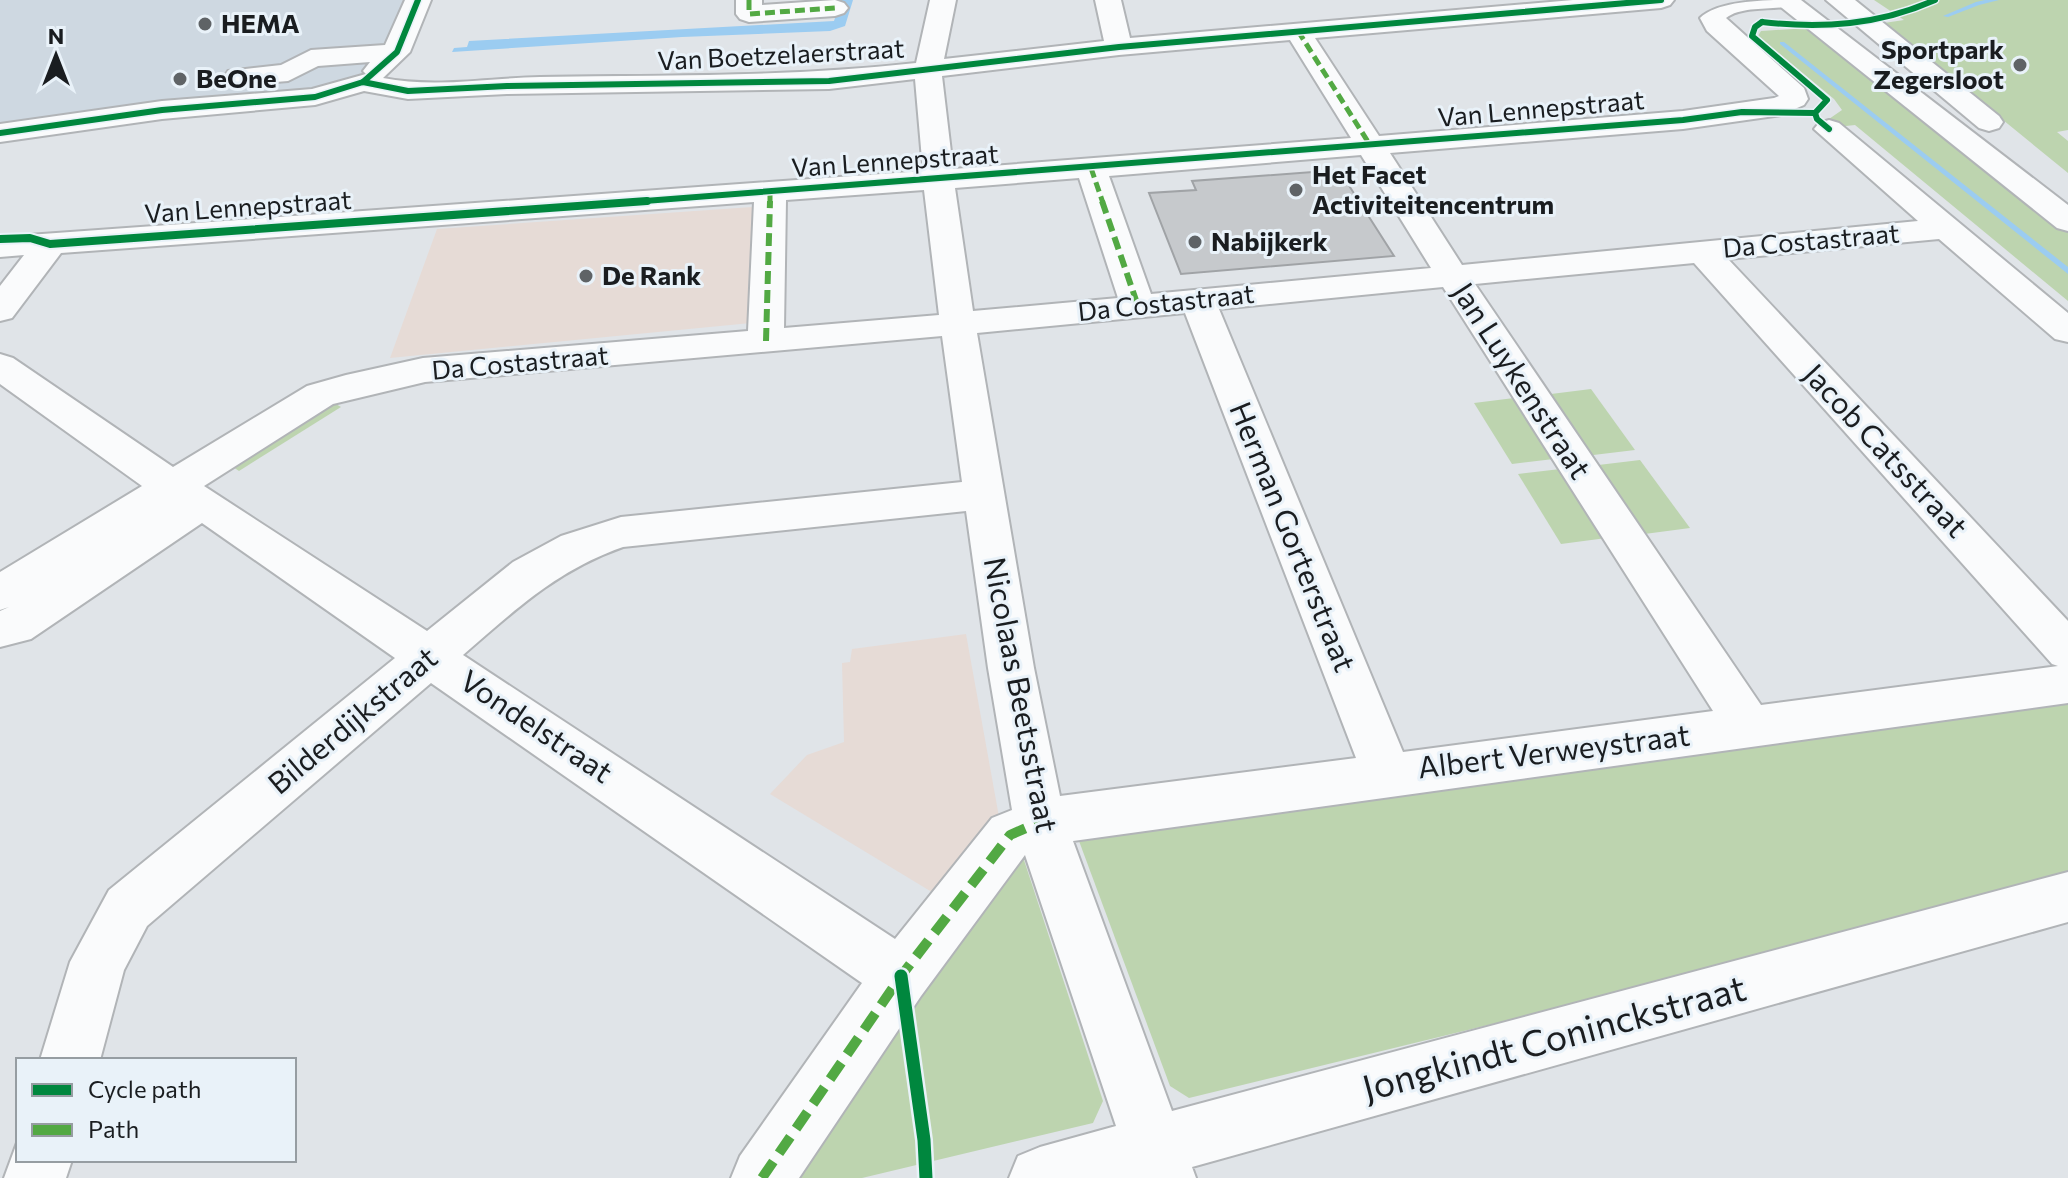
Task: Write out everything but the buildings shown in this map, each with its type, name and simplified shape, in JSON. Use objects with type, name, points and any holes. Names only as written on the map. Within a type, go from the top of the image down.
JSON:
[{"type":"street","points":[[363,82],[397,52],[418,0]]},
{"type":"street","points":[[749,0],[749,14],[835,8]]},
{"type":"street","points":[[939,179],[928,70],[943,0]]},
{"type":"street","points":[[1108,0],[1119,47]]},
{"type":"street","points":[[1661,0],[1713,18],[1718,10],[1733,5],[1785,0],[2068,221]]},
{"type":"street","name":"Van Boetzelaerstraat","points":[[0,133],[162,110],[315,97],[363,82],[408,91],[535,85],[829,81],[1496,7],[1661,0]]},
{"type":"street","points":[[1839,0],[2007,138]]},
{"type":"street","name":"Van Lennepstraat","points":[[0,247],[1091,168],[1683,120],[1789,103],[1794,94],[1716,26],[1713,18]]},
{"type":"street","name":"Jan Luykenstraat","points":[[1298,31],[1452,275],[1749,727]]},
{"type":"street","points":[[238,77],[288,73],[311,58],[397,52]]},
{"type":"street","points":[[1829,129],[2068,331]]},
{"type":"street","points":[[2031,158],[2068,188]]},
{"type":"street","points":[[1091,168],[1138,306]]},
{"type":"street","name":"Nicolaas Beetsstraat","points":[[939,179],[957,324],[1040,822],[1160,1162]]},
{"type":"street","points":[[766,341],[770,192]]},
{"type":"street","name":"Da Costastraat","points":[[188,495],[338,419],[385,382],[423,370],[957,324],[1947,228]]},
{"type":"street","points":[[0,310],[50,244]]},
{"type":"street","name":"Jacob Catsstraat","points":[[1702,251],[2068,651]]},
{"type":"street","name":"Herman Gorterstraat","points":[[1198,300],[1387,774]]},
{"type":"street","name":"Vondelstraat","points":[[0,366],[901,976]]},
{"type":"street","name":"Bilderdijkstraat","points":[[71,1058],[98,962],[128,908],[528,574],[576,547],[621,532],[984,494]]},
{"type":"street","points":[[0,593],[188,495]]},
{"type":"street","points":[[0,629],[15,626],[188,495]]},
{"type":"street","name":"Albert Verweystraat","points":[[1040,822],[2068,684]]},
{"type":"street","points":[[762,1178],[901,976],[1010,835],[1040,822]]},
{"type":"street","name":"Jongkindt Coninckstraat","points":[[1040,1178],[1160,1162],[2068,897]]},
{"type":"shaded area","points":[[0,0],[413,0],[395,43],[361,81],[337,88],[0,137]]},
{"type":"shaded area","name":"De Rank","points":[[752,207],[751,323],[390,358],[437,229]]},
{"type":"shaded area","points":[[966,634],[1001,828],[945,900],[770,794],[807,755],[844,742],[842,663],[850,662],[852,649]]},
{"type":"green space","name":"Sportpark Zegersloot","points":[[1874,0],[2068,0],[2068,130],[2057,132],[2068,141],[2068,173],[1884,23],[1904,20]]},
{"type":"green space","points":[[1809,28],[2068,233],[2068,301],[1855,125],[1837,127],[1829,119],[1842,110],[1834,99],[1758,36],[1761,31]]},
{"type":"green space","points":[[1591,389],[1635,450],[1585,456],[1543,395]]},
{"type":"green space","points":[[1522,397],[1562,458],[1512,464],[1474,403]]},
{"type":"green space","points":[[326,398],[341,407],[239,471],[224,461]]},
{"type":"green space","points":[[1640,460],[1690,528],[1637,535],[1590,466]]},
{"type":"green space","points":[[1569,468],[1614,537],[1561,544],[1518,474]]},
{"type":"green space","points":[[2068,695],[2068,878],[1935,916],[1189,1098],[1170,1086],[1079,841],[1084,830]]},
{"type":"green space","points":[[1023,857],[1103,1101],[1093,1123],[862,1178],[790,1178]]},
{"type":"water","points":[[841,0],[853,0],[845,26],[830,31],[452,52],[454,48],[467,47],[469,41],[834,21]]},
{"type":"waterway","points":[[1946,16],[1978,3],[1996,0]]},
{"type":"waterway","points":[[1782,43],[2068,271]]},
{"type":"marked path","points":[[749,0],[749,14],[835,8]]},
{"type":"marked path","points":[[1298,31],[1370,145]]},
{"type":"marked path","points":[[1091,168],[1138,306]]},
{"type":"marked path","points":[[766,341],[770,192]]},
{"type":"marked path","points":[[762,1178],[901,976],[1010,835],[1040,822]]},
{"type":"cycle path","points":[[363,82],[397,52],[418,0]]},
{"type":"cycle path","points":[[0,133],[162,110],[315,97],[363,82],[408,91],[507,86],[829,81],[1119,47],[1661,0]]},
{"type":"cycle path","points":[[1762,22],[1805,26],[1850,24],[1894,16],[1935,0]]},
{"type":"cycle path","points":[[1762,22],[1755,27],[1752,36],[1827,100],[1815,113],[1817,119],[1829,129]]},
{"type":"cycle path","points":[[0,239],[30,238],[50,244],[1044,172],[1683,120],[1742,112],[1815,113]]},
{"type":"cycle path","points":[[901,976],[924,1140],[926,1178]]},
{"type":"place","name":"HEMA","points":[[205,24]]},
{"type":"place","name":"Sportpark Zegersloot","points":[[2020,65]]},
{"type":"place","name":"BeOne","points":[[180,79]]},
{"type":"place","name":"Het Facet Activiteitencentrum","points":[[1296,190]]},
{"type":"place","name":"Nabijkerk","points":[[1195,242]]},
{"type":"place","name":"De Rank","points":[[586,276]]}]
